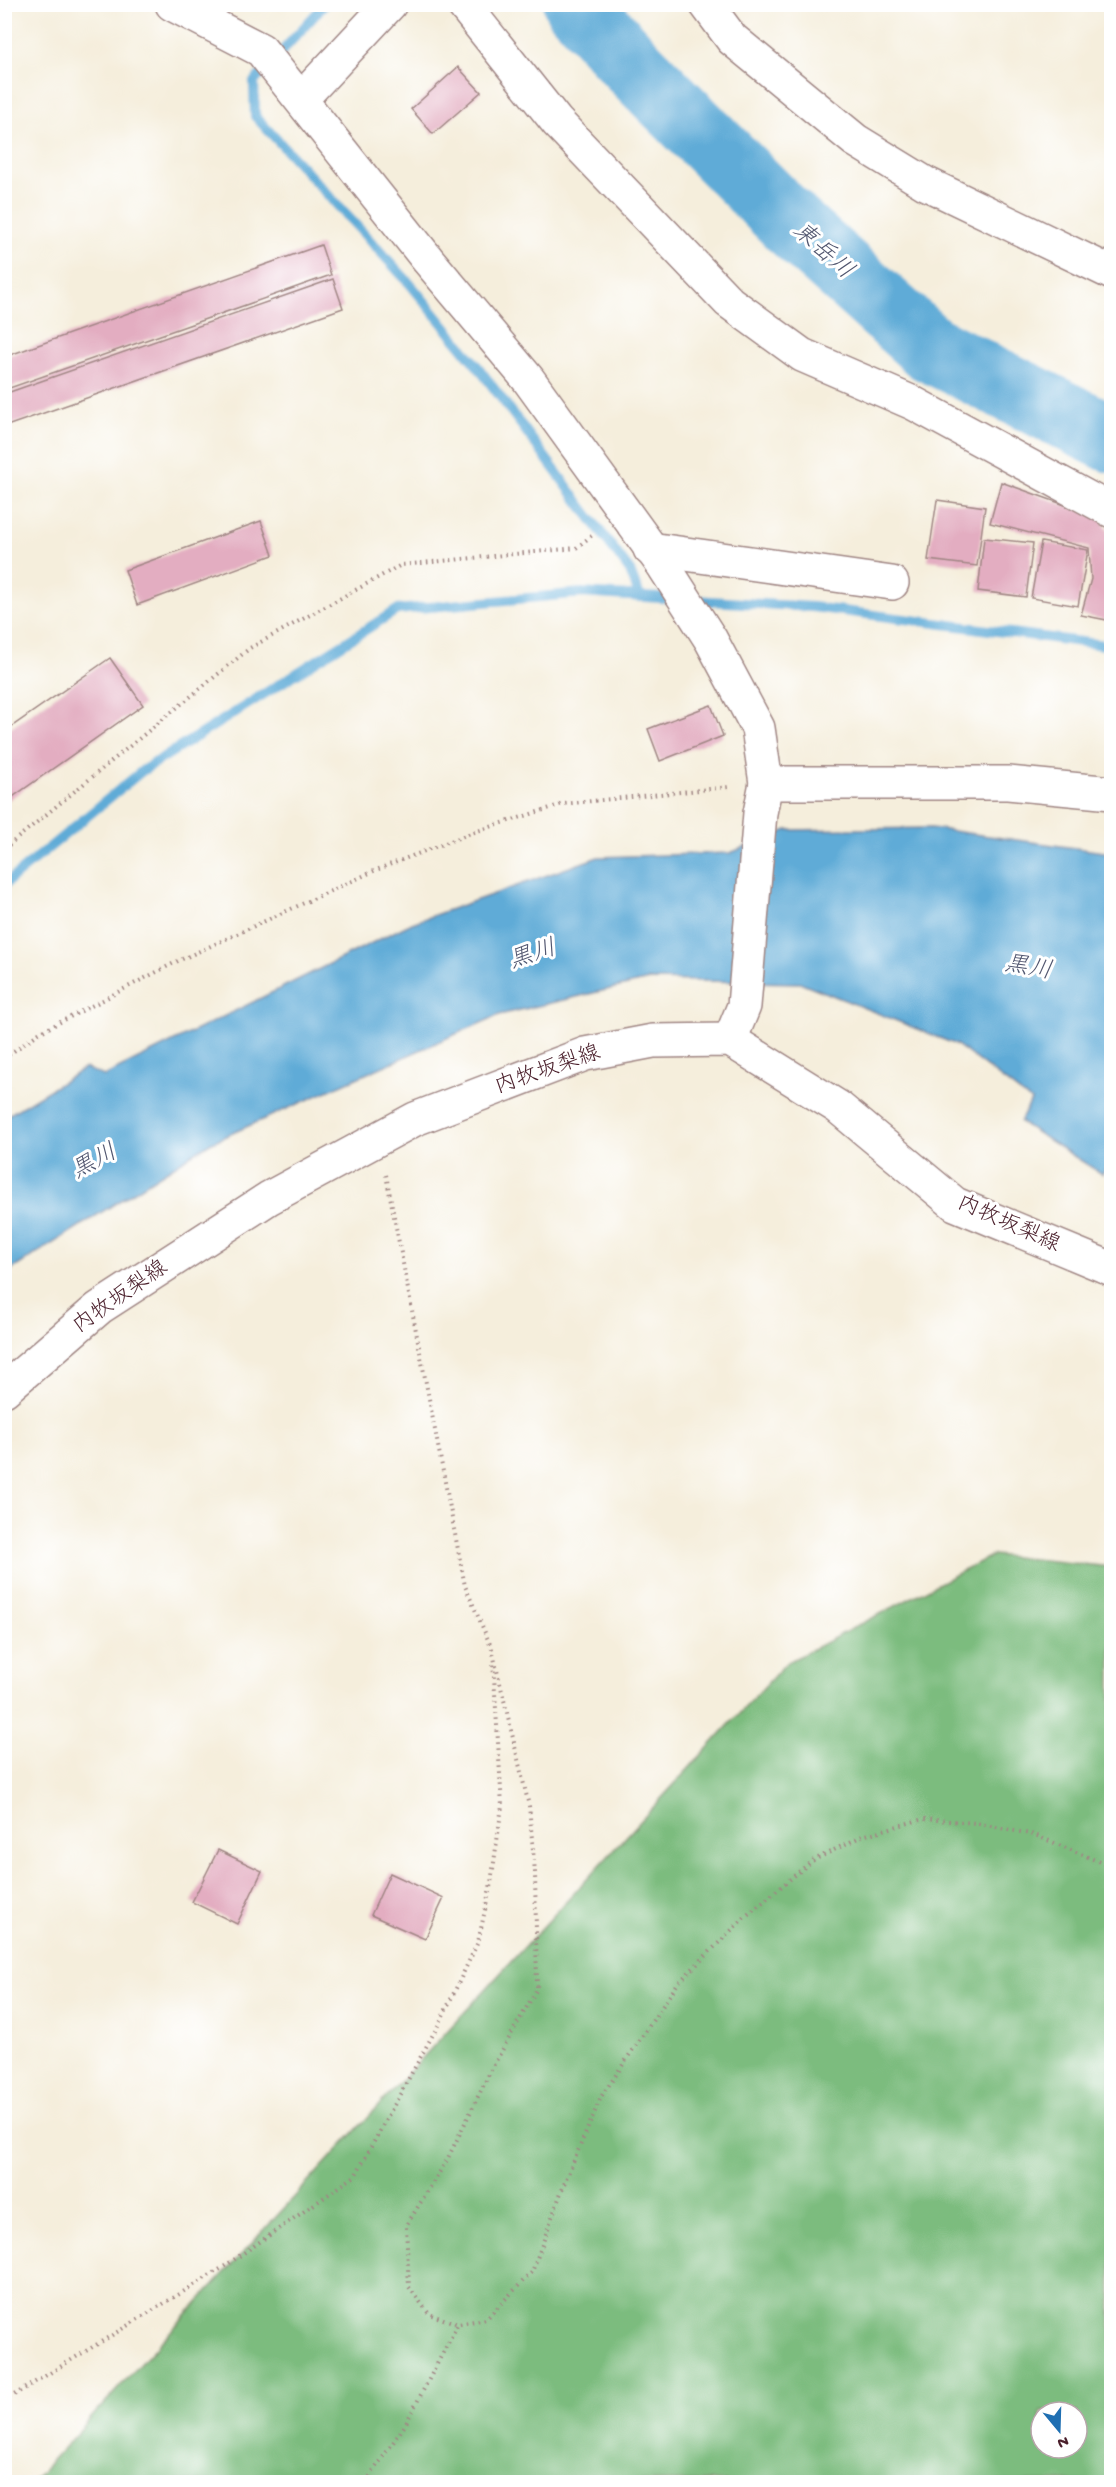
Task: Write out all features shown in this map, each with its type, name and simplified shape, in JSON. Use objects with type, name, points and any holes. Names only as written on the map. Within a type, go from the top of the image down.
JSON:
[{"type":"street","points":[[172,4],[261,50],[428,260],[528,379],[657,557],[711,639],[758,728],[763,798],[744,1006],[730,1040]]},
{"type":"street","points":[[301,99],[390,4]]},
{"type":"street","points":[[463,4],[557,122],[729,302],[802,355],[913,403],[1112,511]]},
{"type":"street","points":[[706,4],[732,39],[855,140],[926,183],[1112,273]]},
{"type":"street","points":[[657,557],[892,583]]},
{"type":"street","points":[[763,798],[1008,783],[1112,793]]},
{"type":"street","name":"内牧坂梨線","points":[[4,1390],[99,1308],[269,1198],[414,1119],[585,1054],[653,1041],[730,1040],[838,1107],[955,1204],[1112,1269]]},
{"type":"path","points":[[4,849],[250,648],[391,571],[401,566],[576,548],[623,511]]},
{"type":"path","points":[[4,1058],[39,1033],[178,961],[376,870],[471,833],[563,804],[763,798]]},
{"type":"path","points":[[379,1138],[465,1586],[492,1649],[529,1806],[535,1872],[537,1989],[492,2068],[447,2160],[406,2226],[409,2287],[429,2314],[458,2324],[486,2319],[532,2272],[566,2179],[601,2097],[678,1983],[746,1916],[812,1862],[862,1836],[923,1819],[976,1823],[1035,1836],[1112,1867]]},
{"type":"path","points":[[4,2401],[222,2268],[355,2176],[441,2020],[478,1942],[491,1883],[502,1806],[492,1649]]},
{"type":"path","points":[[366,2482],[405,2425],[458,2324]]},
{"type":"green space","points":[[993,1555],[1111,1567],[1111,2482],[32,2482],[786,1663]]},
{"type":"water","name":"黒川","points":[[931,828],[1111,853],[1112,1160],[1102,1174],[1020,1122],[1031,1101],[957,1045],[802,983],[649,980],[499,1015],[210,1143],[5,1274],[5,1117],[85,1068],[104,1076],[412,923],[598,857],[730,853],[787,830]]},
{"type":"building","points":[[458,67],[481,92],[433,134],[411,109]]},
{"type":"building","points":[[321,245],[331,275],[4,390],[4,357]]},
{"type":"building","points":[[333,279],[343,308],[4,427],[4,394]]},
{"type":"building","points":[[1001,482],[1101,518],[1112,538],[1109,573],[1112,573],[1112,621],[1081,615],[1091,579],[1089,548],[990,523]]},
{"type":"building","points":[[937,500],[985,507],[977,566],[928,560]]},
{"type":"building","points":[[261,521],[273,555],[137,605],[125,570]]},
{"type":"building","points":[[984,538],[1033,543],[1026,597],[978,591]]},
{"type":"building","points":[[1041,542],[1088,550],[1078,606],[1031,598]]},
{"type":"building","points":[[110,658],[143,705],[4,803],[4,732]]},
{"type":"building","points":[[711,705],[723,736],[660,761],[648,729]]},
{"type":"building","points":[[218,1850],[262,1871],[237,1924],[192,1902]]},
{"type":"building","points":[[390,1873],[444,1898],[425,1939],[371,1915]]},
{"type":"waterway","points":[[325,4],[254,82],[255,116],[411,285],[478,367],[630,571],[640,597]]},
{"type":"waterway","name":"東岳川","points":[[577,4],[636,69],[792,225],[929,348],[1112,439]]},
{"type":"waterway","points":[[4,885],[142,771],[397,610],[582,593],[677,599]]},
{"type":"waterway","points":[[693,600],[812,607],[1112,646]]}]
